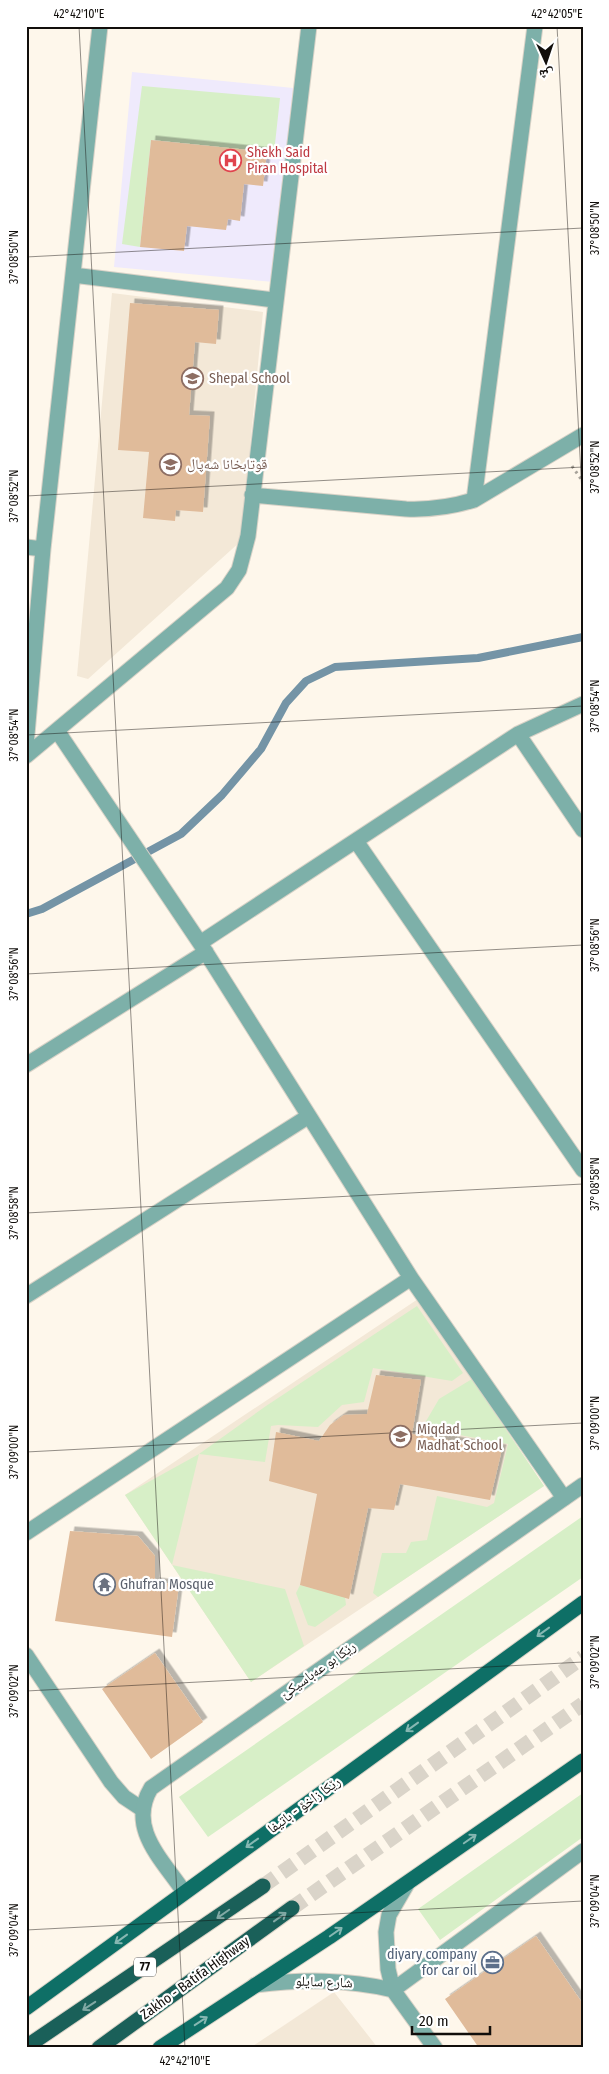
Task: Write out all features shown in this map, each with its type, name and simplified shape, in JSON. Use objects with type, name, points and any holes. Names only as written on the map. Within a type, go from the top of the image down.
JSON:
[{"type":"highway","name":"77","points":[[26,2047],[263,1886]]},
{"type":"highway","name":"Zakho - Batifa Highway","points":[[99,2048],[292,1908]]},
{"type":"main road","name":"رێکا زاخۆ - باتیفا","points":[[27,2006],[582,1604]]},
{"type":"main road","points":[[160,2048],[407,1883],[583,1761]]},
{"type":"street","points":[[26,746],[43,549],[100,26]]},
{"type":"street","points":[[26,756],[58,732],[227,588],[239,570],[245,554],[274,300],[309,26]]},
{"type":"street","points":[[474,500],[535,26]]},
{"type":"street","points":[[73,275],[274,300]]},
{"type":"street","points":[[252,495],[414,509],[454,506],[474,500],[583,435]]},
{"type":"street","points":[[26,547],[43,549]]},
{"type":"street","points":[[26,1065],[203,948],[356,841],[518,734],[583,704]]},
{"type":"street","points":[[58,732],[203,948],[412,1278],[564,1498]]},
{"type":"street","points":[[518,734],[583,830]]},
{"type":"street","points":[[356,841],[583,1170]]},
{"type":"street","points":[[26,1296],[309,1116]]},
{"type":"street","points":[[26,1533],[412,1278]]},
{"type":"street","name":"رێكا بو عه‌باسيكێ","points":[[142,1809],[151,1788],[160,1780],[583,1485]]},
{"type":"street","points":[[26,1655],[111,1782],[124,1797],[142,1809],[141,1820],[144,1831],[184,1892]]},
{"type":"street","points":[[393,1990],[583,1851]]},
{"type":"street","points":[[407,1883],[389,1915],[385,1951],[393,1990],[435,2048]]},
{"type":"street","name":"شارع سايلو","points":[[255,1985],[311,1980],[338,1980],[393,1990]]},
{"type":"shaded area","points":[[132,72],[293,88],[274,282],[114,267]]},
{"type":"shaded area","points":[[112,293],[263,312],[241,541],[88,679],[77,676]]},
{"type":"shaded area","points":[[418,1299],[544,1486],[251,1682],[125,1495]]},
{"type":"shaded area","points":[[334,1992],[378,2048],[250,2048]]},
{"type":"green space","points":[[142,86],[280,98],[274,153],[151,140],[140,247],[122,244]]},
{"type":"green space","points":[[417,1306],[463,1373],[452,1381],[373,1368],[364,1402],[342,1405],[318,1427],[271,1426],[265,1462],[199,1454],[266,1406]]},
{"type":"green space","points":[[472,1379],[544,1486],[378,1597],[373,1593],[382,1553],[406,1553],[411,1542],[427,1540],[437,1496],[487,1507],[494,1503],[508,1444],[422,1428],[439,1399]]},
{"type":"green space","points":[[199,1454],[172,1565],[125,1495]]},
{"type":"green space","points":[[583,1516],[583,1577],[208,1837],[179,1797]]},
{"type":"green space","points":[[172,1565],[285,1589],[304,1646],[251,1682]]},
{"type":"green space","points":[[300,1585],[345,1597],[346,1605],[315,1627],[308,1625],[296,1593]]},
{"type":"green space","points":[[583,1793],[583,1837],[440,1940],[418,1909]]},
{"type":"building","points":[[151,140],[267,152],[263,186],[244,184],[240,221],[228,219],[226,230],[187,226],[184,251],[140,247]]},
{"type":"building","points":[[130,303],[219,310],[216,344],[195,342],[189,415],[210,416],[203,512],[176,510],[175,521],[143,518],[149,452],[118,450]]},
{"type":"building","points":[[376,1375],[421,1380],[412,1434],[502,1449],[490,1500],[400,1484],[394,1510],[368,1508],[349,1599],[300,1585],[317,1494],[269,1481],[276,1432],[319,1441],[330,1425],[344,1415],[367,1414]]},
{"type":"building","points":[[70,1531],[138,1536],[155,1556],[155,1582],[179,1585],[172,1637],[55,1621]]},
{"type":"building","points":[[155,1653],[203,1722],[151,1759],[102,1689]]},
{"type":"building","points":[[536,1936],[583,2004],[583,2048],[479,2048],[445,1999]]},
{"type":"waterway","points":[[26,914],[42,909],[181,834],[222,795],[261,749],[286,703],[306,681],[335,667],[478,658],[583,637]]},
{"type":"tunnel","points":[[263,1886],[583,1657]]},
{"type":"tunnel","points":[[292,1908],[583,1704]]},
{"type":"place","name":"Shekh Said Piran Hospital","points":[[231,160]]},
{"type":"place","name":"Shepal School","points":[[193,378]]},
{"type":"place","name":"قوتابخانا شەپال","points":[[171,464]]},
{"type":"place","name":"Miqdad Madhat School","points":[[401,1437]]},
{"type":"place","name":"Ghufran Mosque","points":[[104,1584]]},
{"type":"place","name":"diyary company for car oil","points":[[493,1962]]}]
